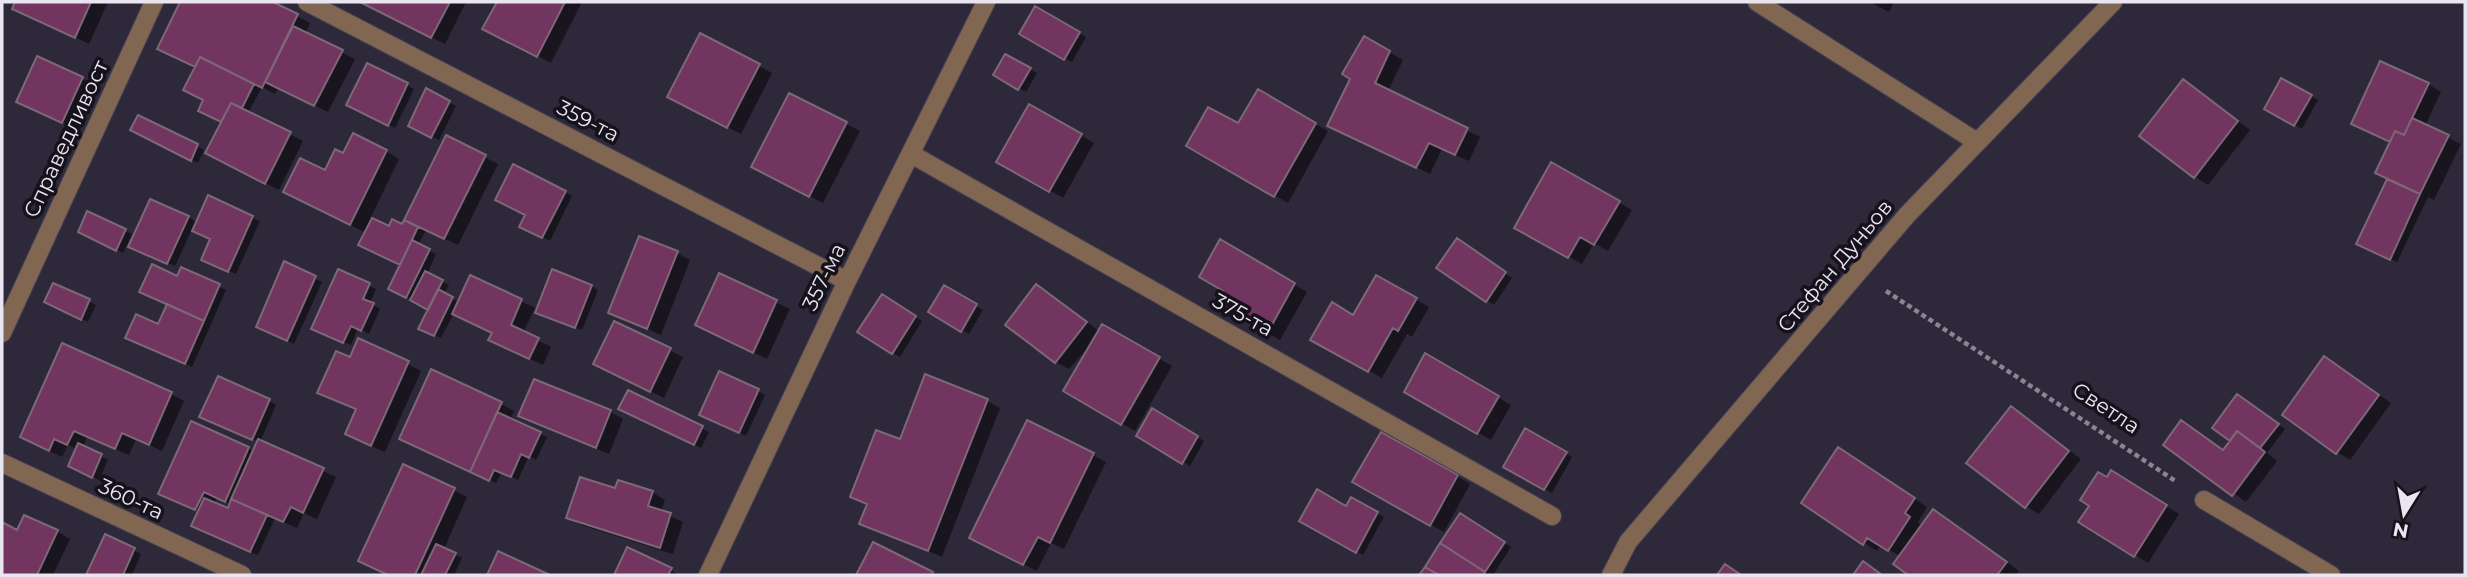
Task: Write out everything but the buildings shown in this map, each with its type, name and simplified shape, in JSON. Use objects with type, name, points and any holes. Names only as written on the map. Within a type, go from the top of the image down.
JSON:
[{"type":"street","name":"Справедливост","points":[[2,333],[154,2]]},
{"type":"street","name":"359-та","points":[[307,2],[847,281]]},
{"type":"street","name":"357-ма","points":[[708,575],[847,281],[986,2]]},
{"type":"street","points":[[1756,2],[1977,142]]},
{"type":"street","name":"Стефан Дуньов","points":[[1611,575],[1629,542],[1860,274],[1907,215],[2113,2]]},
{"type":"street","name":"375-та","points":[[911,154],[1552,516]]},
{"type":"street","name":"360-та","points":[[2,463],[242,575]]},
{"type":"street","points":[[2204,500],[2331,575]]},
{"type":"path","name":"Светла","points":[[1860,274],[2204,500]]}]
